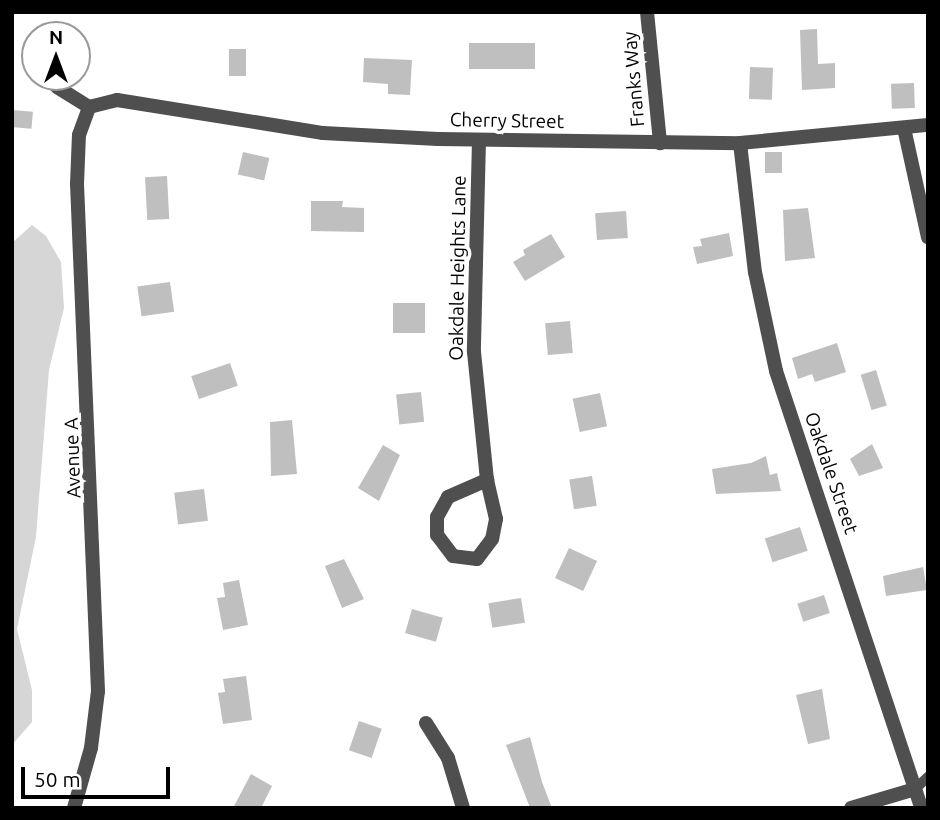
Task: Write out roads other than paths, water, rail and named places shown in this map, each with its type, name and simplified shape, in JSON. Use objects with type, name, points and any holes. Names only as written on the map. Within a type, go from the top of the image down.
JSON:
[{"type":"street","name":"Franks Way","points":[[647,12],[660,143]]},
{"type":"street","points":[[63,91],[89,107]]},
{"type":"street","name":"Cherry Street","points":[[89,107],[117,100],[336,134],[479,140],[740,143],[928,125]]},
{"type":"street","name":"Avenue A","points":[[74,808],[91,748],[99,691],[77,184],[79,135],[89,107]]},
{"type":"street","points":[[904,128],[928,237]]},
{"type":"street","name":"Oakdale Heights Lane","points":[[479,140],[474,352],[487,480],[496,519],[492,539],[477,559],[453,556],[437,535],[437,517],[448,497],[487,480]]},
{"type":"street","name":"Oakdale Street","points":[[740,143],[755,272],[776,372],[921,808]]},
{"type":"street","points":[[426,723],[448,758],[463,808]]},
{"type":"street","points":[[851,808],[915,789]]},
{"type":"lane","points":[[915,789],[928,777]]}]
